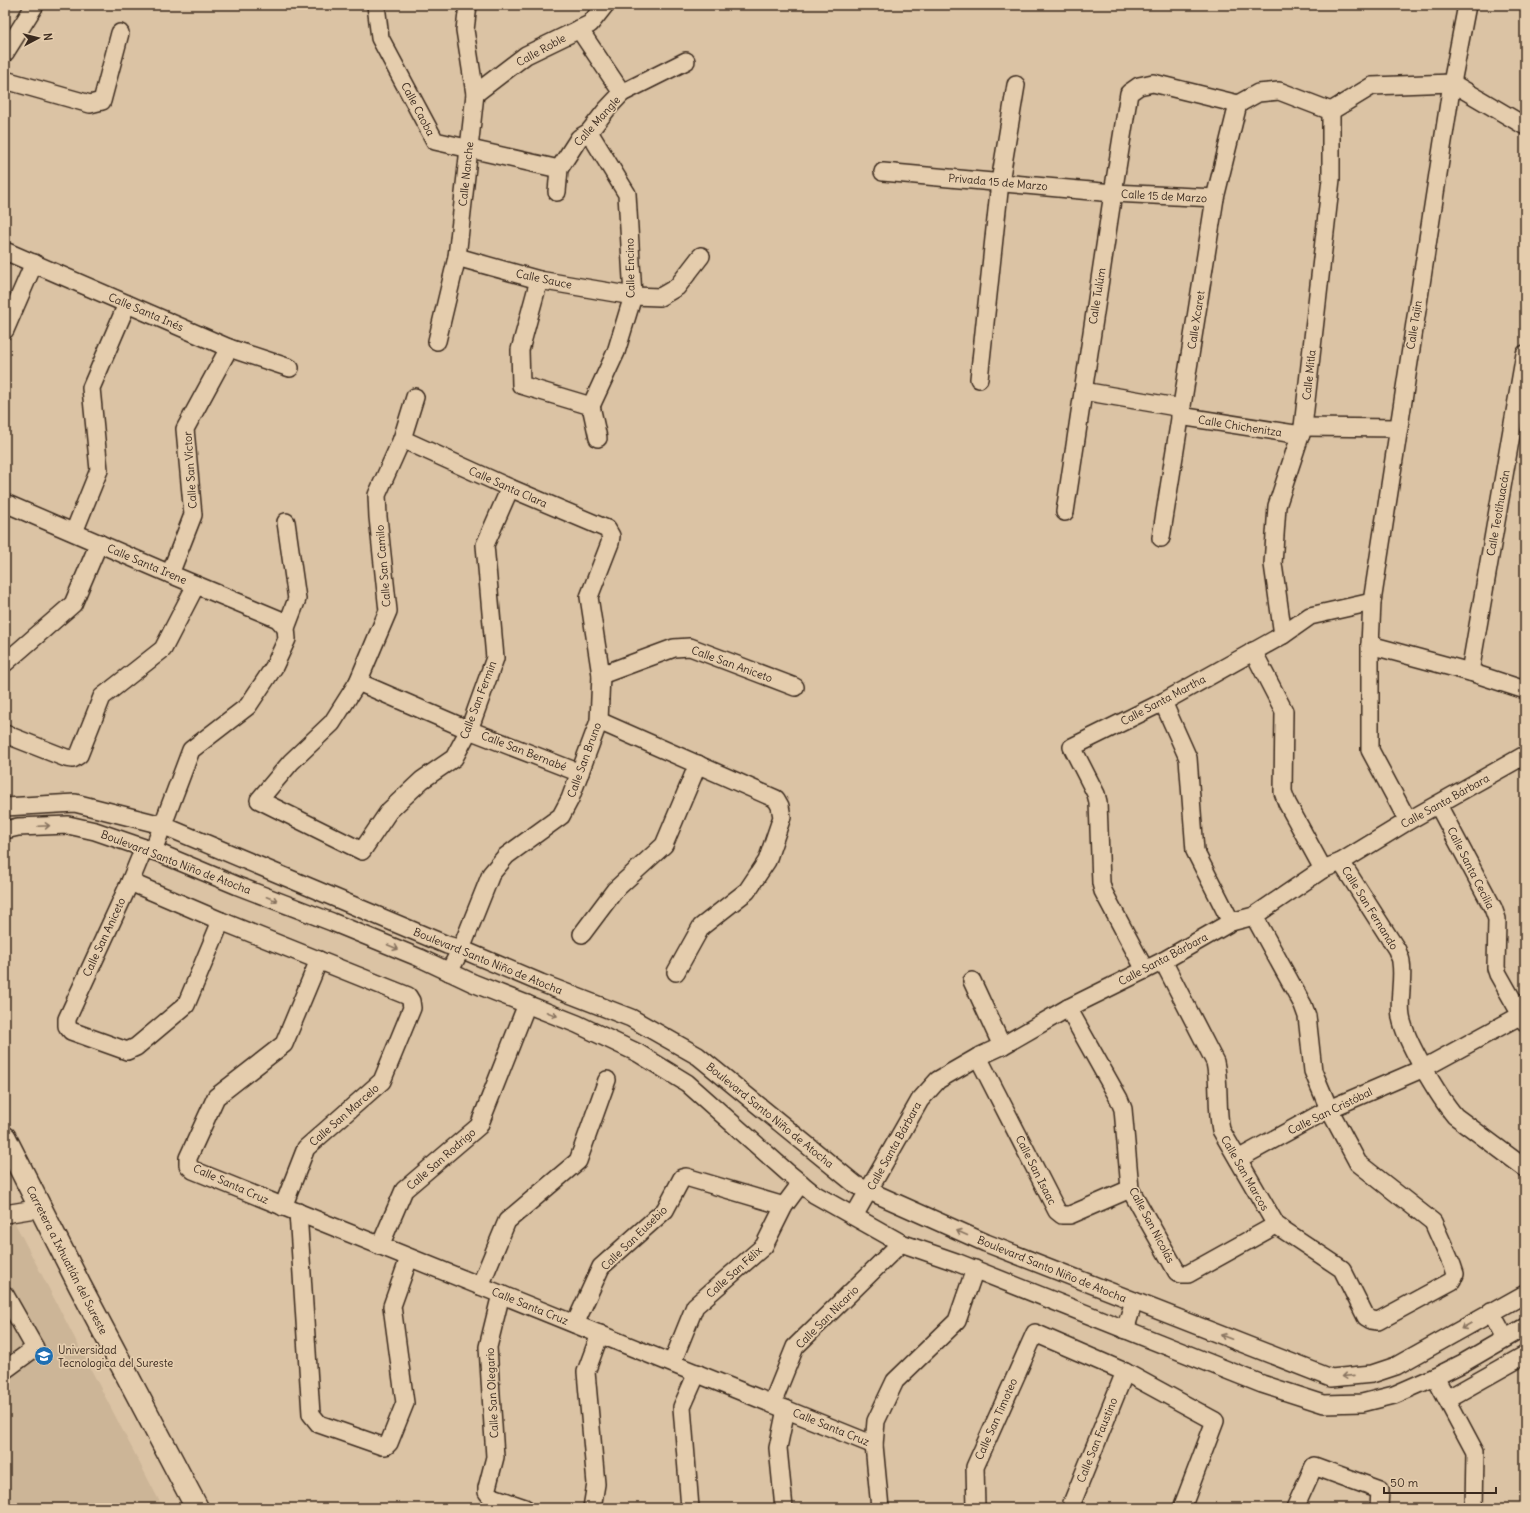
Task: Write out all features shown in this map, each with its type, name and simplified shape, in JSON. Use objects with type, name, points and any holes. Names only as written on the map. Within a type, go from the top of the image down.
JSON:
[{"type":"main road","name":"Carretera a Ixhuatlán del Sureste","points":[[5,1138],[197,1508]]},
{"type":"street","points":[[5,53],[35,5]]},
{"type":"street","name":"Calle Caoba","points":[[376,5],[380,38],[435,141],[559,169]]},
{"type":"street","name":"Calle Nanche","points":[[437,341],[457,257],[475,94],[465,30],[468,5]]},
{"type":"street","name":"Calle Roble","points":[[475,94],[526,55],[590,24],[604,5]]},
{"type":"street","name":"Calle Tajín","points":[[1408,821],[1370,750],[1370,645],[1372,602],[1452,83],[1467,5]]},
{"type":"street","points":[[579,29],[622,93]]},
{"type":"street","points":[[5,80],[90,104],[102,101],[120,33]]},
{"type":"street","name":"Calle Mangle","points":[[557,192],[559,169],[579,138],[589,132],[622,93],[686,61]]},
{"type":"street","name":"Calle Tulúm","points":[[1065,512],[1129,93],[1139,86],[1153,83],[1238,104]]},
{"type":"street","points":[[1238,104],[1258,93],[1279,91],[1331,111],[1372,86],[1452,83],[1525,126]]},
{"type":"street","points":[[979,379],[1000,182],[1016,85]]},
{"type":"street","name":"Calle Xcaret","points":[[1161,538],[1215,198],[1238,104]]},
{"type":"street","name":"Calle Mitla","points":[[1282,635],[1273,564],[1277,506],[1302,431],[1331,179],[1331,111]]},
{"type":"street","name":"Calle Encino","points":[[589,132],[627,194],[633,296],[616,352],[591,406]]},
{"type":"street","name":"Privada 15 de Marzo","points":[[883,172],[1113,194]]},
{"type":"street","name":"Calle 15 de Marzo","points":[[1113,194],[1215,198]]},
{"type":"street","name":"Calle Santa Inés","points":[[5,251],[229,348],[290,368]]},
{"type":"street","name":"Calle Sauce","points":[[457,257],[539,280],[633,296],[660,297],[677,287],[701,256]]},
{"type":"street","points":[[5,330],[34,263]]},
{"type":"street","points":[[539,280],[520,350],[521,385],[591,406],[598,438]]},
{"type":"street","points":[[74,532],[99,470],[91,388],[127,304]]},
{"type":"street","name":"Calle San Víctor","points":[[170,574],[193,515],[185,429],[229,348]]},
{"type":"street","name":"Calle Teotihuacán","points":[[1470,672],[1525,354]]},
{"type":"street","name":"Calle Chichenitza","points":[[1083,391],[1181,412],[1302,431],[1399,428]]},
{"type":"street","name":"Calle San Camilo","points":[[362,851],[259,800],[291,762],[332,724],[358,682],[388,611],[377,495],[402,439],[415,397]]},
{"type":"street","name":"Calle Santa Clara","points":[[402,439],[510,488],[607,529],[611,536]]},
{"type":"street","name":"Calle San Fermin","points":[[362,851],[389,811],[422,780],[454,758],[469,730],[495,658],[485,545],[510,488]]},
{"type":"street","name":"Calle Santa Irene","points":[[5,502],[278,619],[286,628]]},
{"type":"street","name":"Calle San Aniceto","points":[[221,921],[186,1005],[136,1047],[127,1051],[71,1031],[67,1026],[67,1019],[130,882],[162,825],[191,750],[248,706],[274,667],[287,639],[286,628],[297,600],[286,522]]},
{"type":"street","name":"Calle San Bruno","points":[[449,972],[461,949],[491,874],[506,856],[561,816],[570,799],[599,721],[601,675],[589,598],[610,543],[611,536]]},
{"type":"street","points":[[5,663],[73,604],[99,543]]},
{"type":"street","points":[[5,734],[66,758],[74,759],[79,755],[102,697],[163,649],[196,585]]},
{"type":"street","name":"Calle Santa Martha","points":[[1145,970],[1103,891],[1101,883],[1098,802],[1072,747],[1163,702],[1282,635],[1310,616],[1372,602]]},
{"type":"street","points":[[1370,645],[1470,672],[1525,690]]},
{"type":"street","name":"Calle San Aniceto","points":[[601,675],[674,648],[690,647],[796,687]]},
{"type":"street","name":"Calle San Fernando","points":[[1253,651],[1284,711],[1283,792],[1286,803],[1323,869]]},
{"type":"street","name":"Calle San Bernabé","points":[[358,682],[469,730],[580,772]]},
{"type":"street","points":[[1163,702],[1188,758],[1195,851],[1231,922]]},
{"type":"street","points":[[599,721],[776,799],[780,806],[782,817],[767,862],[747,891],[701,927],[676,972]]},
{"type":"street","name":"Calle Santa Bárbara","points":[[854,1216],[920,1100],[938,1080],[978,1057],[1002,1046],[1068,1008],[1163,961],[1231,922],[1254,916],[1323,869],[1341,862],[1408,821],[1525,755]]},
{"type":"street","points":[[582,934],[615,890],[664,845],[698,764]]},
{"type":"street","name":"Boulevard Santo Niño de Atocha","points":[[5,807],[75,803],[162,825],[447,945],[461,949],[541,983],[631,1018],[698,1056],[856,1185],[986,1243],[1331,1378],[1372,1374],[1396,1366],[1525,1294]]},
{"type":"street","name":"Calle Santa Cecilia","points":[[1438,805],[1493,908],[1497,919],[1496,968],[1498,974],[1524,1017]]},
{"type":"street","name":"Boulevard Santo Niño de Atocha","points":[[5,830],[18,827],[68,825],[95,831],[148,849],[238,886],[340,925],[420,958],[472,983],[577,1024],[638,1054],[687,1083],[814,1194],[901,1243],[975,1270],[1262,1384],[1324,1404],[1362,1403],[1394,1395],[1434,1377],[1463,1363],[1525,1327]]},
{"type":"street","name":"Calle San Fernando","points":[[1341,862],[1397,950],[1401,962],[1401,1015],[1404,1029],[1424,1068],[1455,1116],[1525,1168]]},
{"type":"street","points":[[130,882],[221,921],[319,960]]},
{"type":"street","points":[[1254,916],[1303,1005],[1307,1016],[1313,1071],[1329,1109]]},
{"type":"street","name":"Calle San Marcelo","points":[[319,960],[408,996],[411,1001],[412,1008],[382,1081],[306,1148],[291,1210],[311,1414],[314,1420],[319,1424],[382,1446],[386,1446],[389,1443],[405,1403],[392,1306],[409,1258]]},
{"type":"street","name":"Calle Santa Cruz","points":[[319,960],[284,1044],[216,1097],[188,1158],[188,1165],[194,1170],[291,1210],[874,1445]]},
{"type":"street","name":"Calle San Marcos","points":[[1163,961],[1215,1062],[1218,1074],[1218,1120],[1221,1130],[1276,1225],[1342,1269],[1366,1317],[1371,1320],[1378,1320],[1452,1281],[1454,1274],[1452,1265],[1433,1222],[1358,1163],[1329,1109]]},
{"type":"street","points":[[972,981],[1002,1046]]},
{"type":"street","name":"Calle San Rodrigo","points":[[380,1246],[404,1190],[479,1126],[527,1004]]},
{"type":"street","name":"Calle San Nicolás","points":[[1068,1008],[1119,1099],[1123,1109],[1130,1189],[1177,1272],[1181,1274],[1188,1274],[1276,1225]]},
{"type":"street","name":"Calle San Cristóbal","points":[[1238,1159],[1329,1109],[1424,1068],[1524,1017]]},
{"type":"street","name":"Calle San Isaac","points":[[978,1057],[1057,1211],[1062,1215],[1070,1215],[1130,1189]]},
{"type":"street","points":[[480,1286],[507,1221],[578,1161],[608,1080]]},
{"type":"street","name":"Calle San Eusebio","points":[[575,1324],[601,1267],[665,1210],[682,1178],[686,1177],[784,1206]]},
{"type":"street","name":"Calle San Félix","points":[[672,1364],[695,1306],[764,1246],[784,1206],[801,1183]]},
{"type":"street","points":[[5,1214],[40,1208]]},
{"type":"street","name":"Calle San Nicario","points":[[784,1508],[778,1448],[779,1406],[795,1347],[901,1243]]},
{"type":"street","points":[[880,1508],[874,1445],[876,1421],[895,1381],[957,1321],[975,1270]]},
{"type":"street","name":"Calle San Olegario","points":[[501,1294],[488,1347],[495,1457],[487,1492],[490,1496],[525,1508]]},
{"type":"street","points":[[5,1295],[35,1348],[5,1370]]},
{"type":"street","points":[[1125,1330],[1134,1301]]},
{"type":"street","points":[[1491,1312],[1505,1338]]},
{"type":"street","name":"Calle San Timoteo","points":[[976,1508],[975,1467],[1035,1333],[1125,1372]]},
{"type":"street","points":[[592,1508],[596,1484],[586,1372],[600,1334]]},
{"type":"street","points":[[1447,1400],[1525,1355]]},
{"type":"street","points":[[1125,1372],[1215,1421],[1182,1508]]},
{"type":"street","name":"Calle San Faustino","points":[[1072,1508],[1072,1503],[1125,1372]]},
{"type":"street","points":[[690,1508],[682,1408],[697,1373]]},
{"type":"street","points":[[1434,1377],[1475,1452],[1474,1508]]},
{"type":"street","points":[[1295,1508],[1314,1466],[1380,1490],[1379,1508]]},
{"type":"shaded area","name":"Universidad Tecnologica del Sureste","points":[[5,1204],[163,1508],[5,1508]]},
{"type":"place","name":"Universidad Tecnologica del Sureste","points":[[44,1356]]}]
